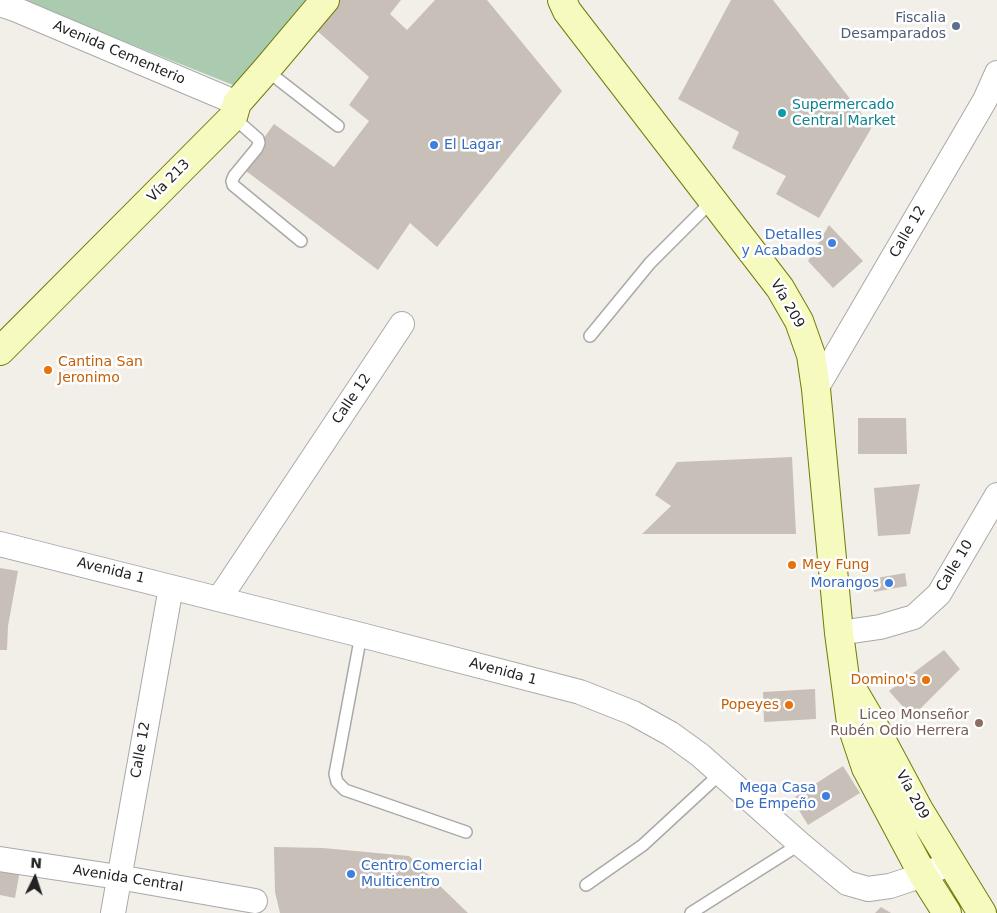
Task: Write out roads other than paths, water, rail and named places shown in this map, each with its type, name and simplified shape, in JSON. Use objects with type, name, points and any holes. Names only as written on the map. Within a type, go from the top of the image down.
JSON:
[{"type":"main road","name":"Vía 213","points":[[1,351],[235,110],[325,0]]},
{"type":"main road","name":"Vía 209","points":[[562,0],[567,11],[780,288],[799,321],[811,355],[816,389],[844,676],[851,723],[866,768],[923,875],[947,913]]},
{"type":"main road","name":"Vía 209","points":[[844,676],[874,726],[919,810],[982,913]]},
{"type":"street","name":"Avenida Cementerio","points":[[0,4],[18,10],[235,110]]},
{"type":"street","name":"Calle 12","points":[[816,389],[991,103],[997,73]]},
{"type":"street","name":"Calle 12","points":[[219,599],[402,324]]},
{"type":"street","name":"Calle 10","points":[[840,633],[880,627],[914,617],[939,594],[997,495]]},
{"type":"street","name":"Avenida 1","points":[[0,544],[171,586],[580,692],[633,713],[671,734],[700,755],[847,883],[868,889],[890,886],[923,875],[951,862]]},
{"type":"street","name":"Calle 12","points":[[112,913],[171,586]]},
{"type":"street","name":"Avenida Central","points":[[0,859],[255,901]]},
{"type":"lane","points":[[266,70],[338,126]]},
{"type":"lane","points":[[235,110],[258,139],[259,143],[258,148],[234,176],[233,185],[301,241]]},
{"type":"lane","points":[[590,336],[650,263],[713,200]]},
{"type":"lane","points":[[361,635],[335,774],[337,782],[345,790],[466,832]]},
{"type":"lane","points":[[586,885],[643,845],[720,773]]},
{"type":"lane","points":[[692,913],[800,844]]},
{"type":"place","name":"Fiscalia Desamparados","points":[[956,26]]},
{"type":"place","name":"Supermercado Central Market","points":[[782,113]]},
{"type":"place","name":"El Lagar","points":[[434,145]]},
{"type":"place","name":"Detalles y Acabados","points":[[832,243]]},
{"type":"place","name":"Cantina San Jeronimo","points":[[48,370]]},
{"type":"place","name":"Mey Fung","points":[[792,565]]},
{"type":"place","name":"Morangos","points":[[889,583]]},
{"type":"place","name":"Domino's","points":[[926,680]]},
{"type":"place","name":"Popeyes","points":[[789,705]]},
{"type":"place","name":"Liceo Monseñor Rubén Odio Herrera","points":[[979,723]]},
{"type":"place","name":"Mega Casa De Empeño","points":[[826,796]]},
{"type":"place","name":"Centro Comercial Multicentro","points":[[351,874]]}]
